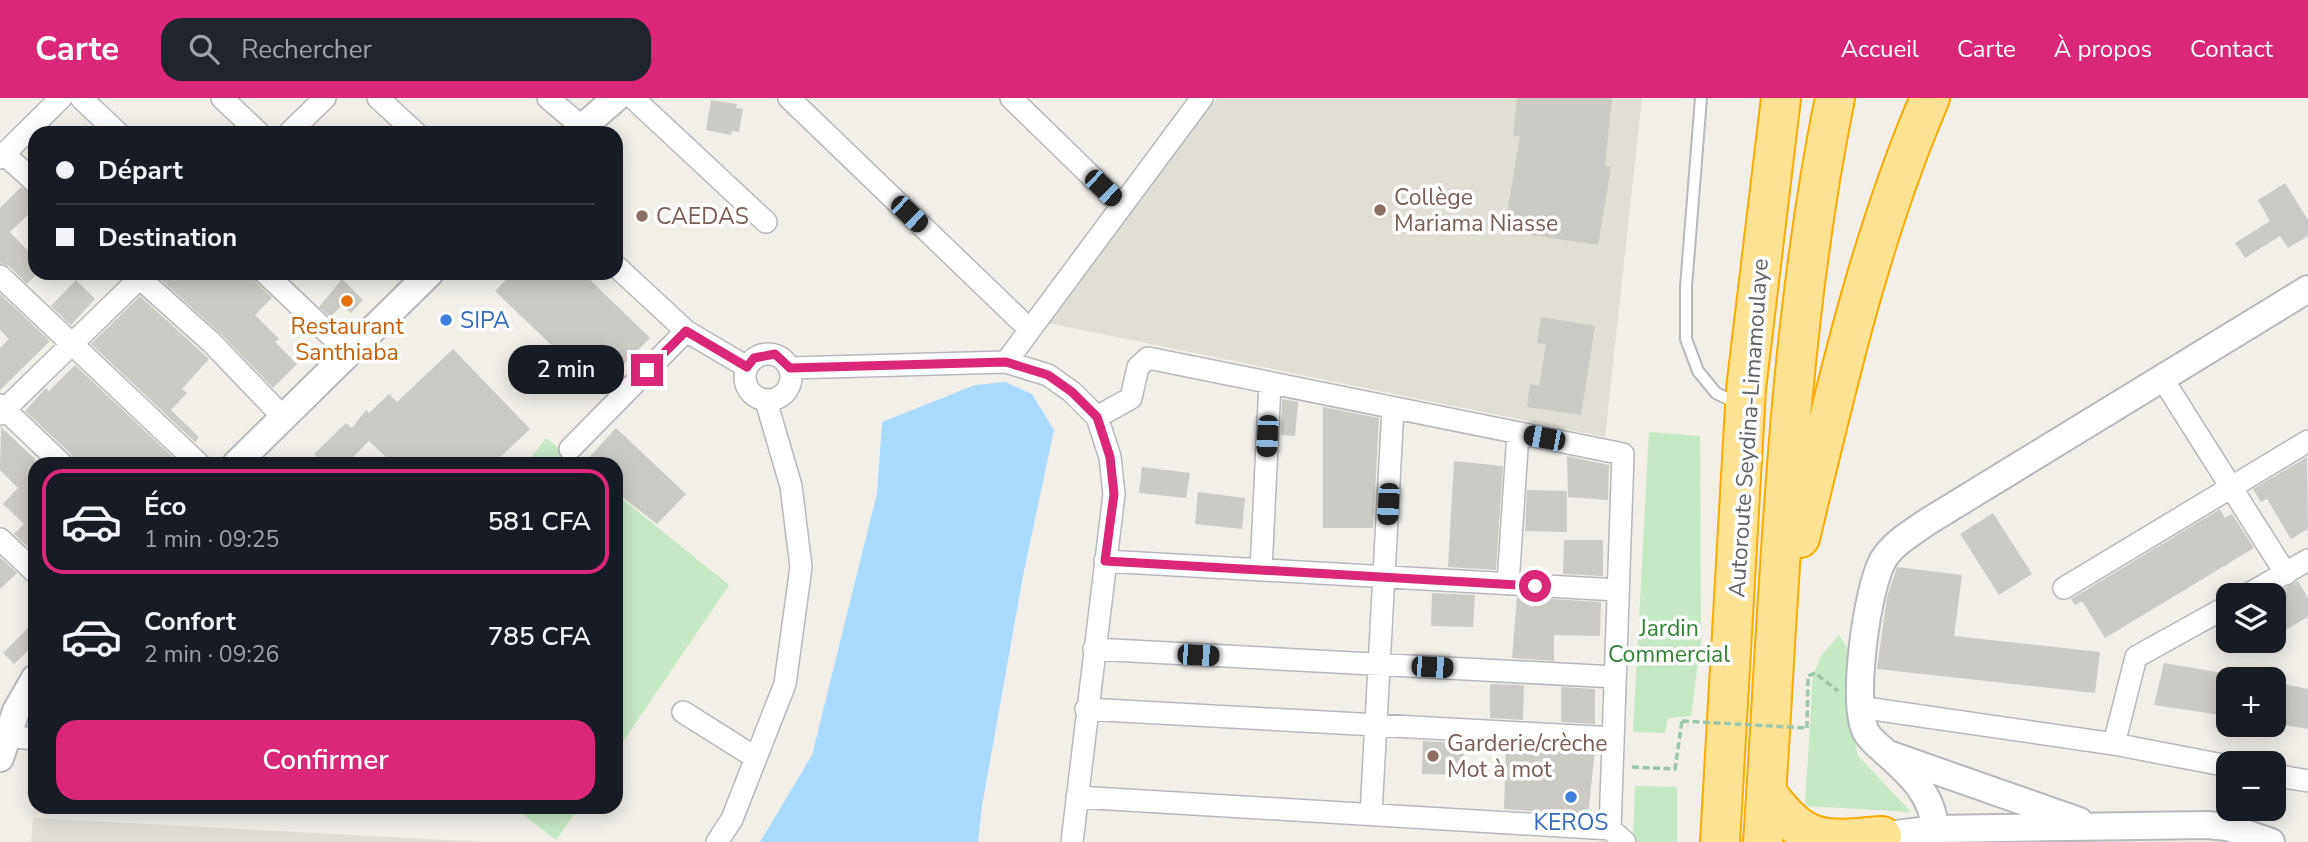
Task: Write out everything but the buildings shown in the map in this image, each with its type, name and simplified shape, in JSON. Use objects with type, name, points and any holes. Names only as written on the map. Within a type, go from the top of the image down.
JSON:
[{"type":"highway","points":[[1746,399],[1742,300],[1745,187],[1755,98]]},
{"type":"highway","name":"Autoroute Seydina-Limamoulaye","points":[[1720,842],[1746,399],[1782,98]]},
{"type":"highway","points":[[1763,842],[1784,493],[1807,254],[1835,98]]},
{"type":"highway","points":[[1773,674],[1792,569],[1848,336],[1887,212],[1930,98]]},
{"type":"highway","points":[[1766,792],[1785,821],[1806,838],[1842,841],[1877,839]]},
{"type":"street","points":[[81,98],[111,126]]},
{"type":"street","points":[[222,98],[252,126]]},
{"type":"street","points":[[296,126],[325,98]]},
{"type":"street","points":[[378,98],[408,126]]},
{"type":"street","points":[[548,98],[575,126]]},
{"type":"street","points":[[584,126],[616,98]]},
{"type":"street","points":[[633,98],[766,222]]},
{"type":"street","points":[[789,98],[1029,329]]},
{"type":"street","points":[[1011,98],[1122,206]]},
{"type":"street","points":[[1006,362],[1202,98]]},
{"type":"street","points":[[28,176],[2,156],[48,102]]},
{"type":"street","points":[[623,272],[686,331],[747,367]]},
{"type":"street","points":[[0,276],[192,457]]},
{"type":"street","points":[[54,457],[2,409],[135,280]]},
{"type":"street","points":[[145,280],[212,343],[282,417]]},
{"type":"street","points":[[272,280],[348,352]]},
{"type":"street","points":[[243,457],[416,280]]},
{"type":"street","points":[[1934,836],[1930,800],[1865,730],[1859,707],[1858,692],[1877,574],[1894,545],[2308,289]]},
{"type":"street","points":[[570,449],[686,331]]},
{"type":"street","points":[[775,354],[790,368],[792,380],[787,391],[778,398],[766,401],[756,397],[748,389],[745,378],[747,367],[754,358],[775,354]]},
{"type":"street","points":[[1077,797],[1371,814],[1617,835],[1612,766],[1623,454],[1148,358],[1138,367],[1131,398],[1097,417]]},
{"type":"street","points":[[790,368],[1006,362],[1048,375],[1072,392],[1097,417],[1110,457],[1114,494],[1072,842]]},
{"type":"street","points":[[2162,378],[2286,574]]},
{"type":"street","points":[[1261,570],[1270,383]]},
{"type":"street","points":[[717,842],[732,819],[785,684],[801,567],[792,486],[766,401]]},
{"type":"street","points":[[1371,814],[1393,408]]},
{"type":"street","points":[[1508,584],[1518,433]]},
{"type":"street","points":[[2064,588],[2308,441]]},
{"type":"street","points":[[0,539],[28,565]]},
{"type":"street","points":[[2270,583],[2308,560]]},
{"type":"street","points":[[1105,561],[1618,590]]},
{"type":"street","points":[[2115,744],[2136,657],[2216,613]]},
{"type":"street","points":[[1094,649],[1615,677]]},
{"type":"street","points":[[3,747],[28,693]]},
{"type":"street","points":[[1859,707],[2115,744],[2216,764]]},
{"type":"street","points":[[1086,709],[1613,738]]},
{"type":"street","points":[[683,712],[756,758]]},
{"type":"street","points":[[3,747],[28,741]]},
{"type":"street","points":[[1886,753],[2094,834]]},
{"type":"street","points":[[2286,778],[2308,782]]},
{"type":"street","points":[[1877,839],[2094,834],[2227,827],[2271,842]]},
{"type":"lane","points":[[1701,98],[1686,287],[1686,338],[1698,371],[1716,393],[1746,399]]},
{"type":"path","points":[[1612,766],[1675,769],[1682,721],[1807,728],[1808,676],[1815,673],[1859,707]]},
{"type":"shaded area","name":"Collège Mariama Niasse","points":[[1217,98],[1642,98],[1605,437],[1043,322]]},
{"type":"shaded area","points":[[33,818],[484,842],[31,842]]},
{"type":"green space","name":"Jardin Commercial","points":[[1649,432],[1700,436],[1701,641],[1691,716],[1668,718],[1665,733],[1633,732]]},
{"type":"green space","points":[[546,438],[569,457],[531,457]]},
{"type":"green space","points":[[623,500],[729,585],[623,742]]},
{"type":"green space","points":[[1839,635],[1849,651],[1845,696],[1858,756],[1911,812],[1805,806],[1813,675],[1821,656]]},
{"type":"green space","points":[[1635,786],[1677,787],[1677,842],[1633,842]]},
{"type":"green space","points":[[522,814],[574,814],[556,840]]},
{"type":"water","points":[[1005,382],[1032,394],[1054,430],[1024,571],[978,842],[760,842],[812,755],[877,493],[882,422],[975,385]]},
{"type":"place","name":"Collège Mariama Niasse","points":[[1380,210]]},
{"type":"place","name":"CAEDAS","points":[[642,216]]},
{"type":"place","name":"Restaurant Santhiaba","points":[[347,301]]},
{"type":"place","name":"SIPA","points":[[446,320]]},
{"type":"place","name":"Garderie/crèche Mot à mot","points":[[1433,756]]},
{"type":"place","name":"KEROS","points":[[1571,797]]},
{"type":"route","points":[[647,370],[686,331],[747,367],[754,358],[764,354],[775,354],[790,368],[1006,362],[1048,375],[1072,392],[1097,417],[1110,457],[1114,494],[1105,561],[1535,586]]}]
